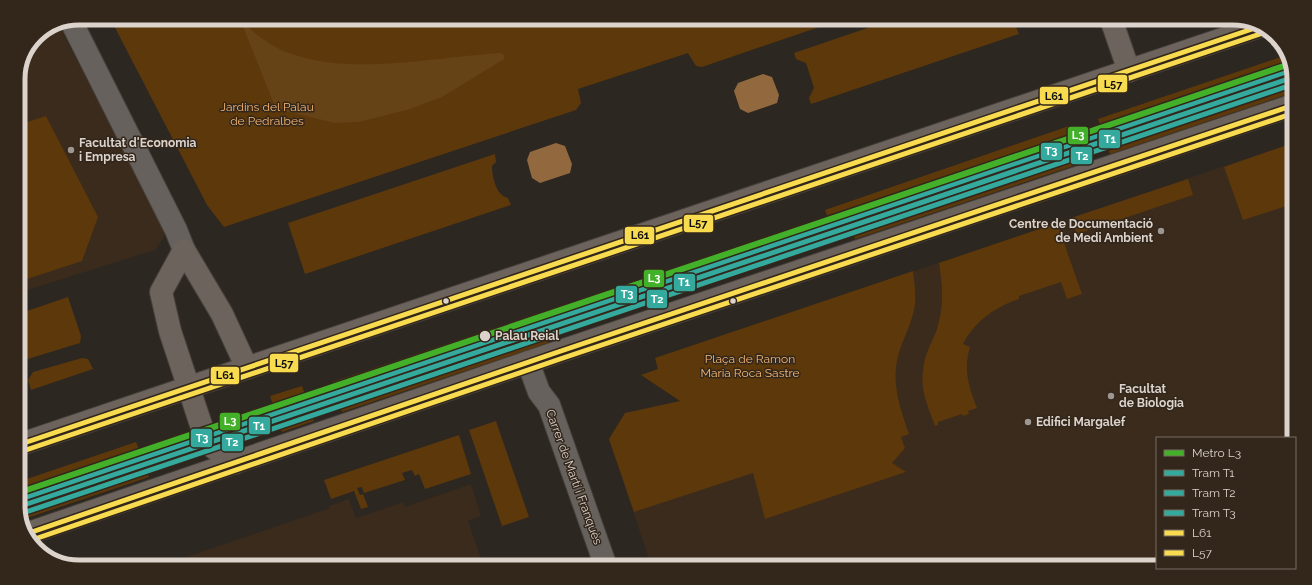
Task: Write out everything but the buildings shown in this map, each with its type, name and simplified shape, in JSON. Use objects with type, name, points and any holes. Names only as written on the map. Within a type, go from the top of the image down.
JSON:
[{"type":"main road","points":[[1113,25],[1129,71]]},
{"type":"main road","points":[[25,443],[1253,29]]},
{"type":"main road","points":[[32,532],[528,362],[1287,107]]},
{"type":"main road","points":[[184,250],[222,314],[247,368]]},
{"type":"main road","points":[[184,250],[161,292],[170,331],[190,387],[207,443],[235,463]]},
{"type":"street","points":[[73,25],[176,230],[184,250]]},
{"type":"street","name":"Carrer de Martí i Franquès","points":[[528,362],[538,392],[537,412],[589,560]]},
{"type":"street","name":"Carrer de Martí i Franquès","points":[[538,392],[549,405],[604,560]]},
{"type":"shaded area","points":[[242,25],[247,25],[272,45],[287,52],[318,61],[343,64],[396,63],[500,53],[504,55],[504,59],[442,97],[410,109],[359,122],[335,123],[276,109]]},
{"type":"shaded area","name":"Facultat d'Economia i Empresa","points":[[60,28],[163,226],[164,237],[155,250],[25,291],[25,75],[27,65],[36,46],[43,38],[52,32]]},
{"type":"shaded area","points":[[763,74],[772,77],[779,95],[777,103],[748,113],[740,109],[734,91],[738,83]]},
{"type":"shaded area","points":[[556,143],[565,146],[572,164],[570,173],[540,183],[532,178],[527,160],[530,152]]},
{"type":"shaded area","points":[[1287,145],[1287,437],[1156,437],[1156,560],[649,560],[609,439],[625,413],[681,402],[864,288]]},
{"type":"shaded area","points":[[471,484],[481,516],[468,521],[482,560],[178,560],[330,508],[329,506],[349,499],[356,518],[404,502],[405,507]]},
{"type":"green space","name":"Jardins del Palau de Pedralbes","points":[[114,25],[825,25],[702,67],[696,66],[688,53],[578,89],[581,103],[576,110],[224,227],[207,205]]},
{"type":"green space","points":[[876,25],[1015,25],[1019,34],[811,104],[809,98],[814,88],[806,63],[796,59],[794,53]]},
{"type":"green space","points":[[1282,57],[1284,61],[1287,75],[1287,94],[1110,154],[1098,119]]},
{"type":"green space","points":[[46,116],[98,217],[82,261],[25,280],[25,123]]},
{"type":"green space","points":[[1069,126],[1082,163],[855,239],[851,229],[834,234],[825,210]]},
{"type":"green space","points":[[1287,145],[1287,206],[1243,220],[1224,167]]},
{"type":"green space","points":[[495,154],[496,162],[492,166],[494,180],[500,193],[508,198],[511,205],[305,274],[288,223]]},
{"type":"green space","points":[[1188,179],[1193,195],[1077,234],[1071,218]]},
{"type":"green space","points":[[1057,223],[1082,294],[1067,299],[1061,282],[1019,296],[1019,299],[1002,306],[980,321],[963,344],[970,347],[967,371],[977,408],[968,411],[969,414],[963,416],[962,414],[938,422],[938,425],[935,426],[925,398],[922,377],[928,350],[939,323],[942,306],[939,263]]},
{"type":"green space","name":"Plaça de Ramon Maria Roca Sastre","points":[[913,271],[915,293],[914,309],[898,355],[896,371],[896,389],[909,434],[901,437],[905,448],[892,463],[906,472],[765,519],[753,473],[634,512],[609,439],[625,413],[680,401],[641,375],[658,369],[655,358]]},
{"type":"green space","points":[[68,297],[81,336],[80,343],[25,360],[25,312]]},
{"type":"green space","points":[[538,313],[548,343],[342,412],[332,382]]},
{"type":"green space","points":[[82,358],[88,359],[93,369],[31,390],[28,380],[33,372]]},
{"type":"green space","points":[[302,386],[314,421],[282,432],[270,396]]},
{"type":"green space","points":[[496,421],[529,517],[502,526],[469,430]]},
{"type":"green space","points":[[459,435],[471,474],[425,489],[419,474],[415,476],[412,470],[402,473],[405,480],[364,493],[362,487],[357,488],[360,495],[363,494],[368,507],[361,509],[354,491],[331,499],[324,480]]},
{"type":"green space","points":[[136,442],[149,477],[26,518],[25,480]]},
{"type":"metro line","name":"L3","points":[[25,491],[1285,66]]},
{"type":"tram line","name":"T3","points":[[25,498],[1287,72]]},
{"type":"tram line","name":"T1","points":[[25,505],[1287,79]]},
{"type":"tram line","name":"T2","points":[[25,512],[1287,86]]},
{"type":"transit line","name":"L61","points":[[25,443],[1253,29]]},
{"type":"transit line","name":"L57","points":[[25,450],[1262,33]]},
{"type":"transit line","name":"L61","points":[[32,532],[558,352],[1287,107]]},
{"type":"transit line","name":"L57","points":[[36,539],[560,359],[1287,115]]},
{"type":"place","name":"Facultat d'Economia i Empresa","points":[[71,150]]},
{"type":"place","name":"Centre de Documentació de Medi Ambient","points":[[1161,231]]},
{"type":"place","name":"Palau Reial","points":[[485,336]]},
{"type":"place","name":"Facultat de Biologia","points":[[1111,396]]},
{"type":"place","name":"Edifici Margalef","points":[[1028,422]]}]
